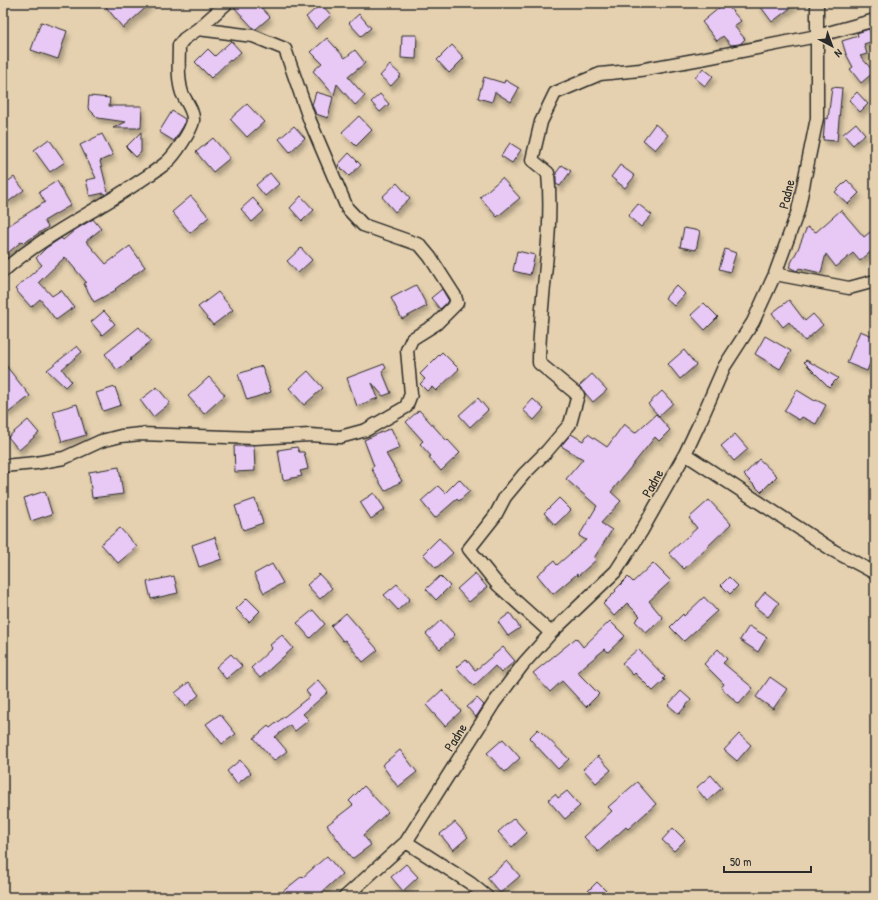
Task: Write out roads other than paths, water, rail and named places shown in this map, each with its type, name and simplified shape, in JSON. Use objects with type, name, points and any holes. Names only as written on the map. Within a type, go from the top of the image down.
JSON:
[{"type":"street","points":[[3,271],[17,259],[119,196],[168,162],[183,144],[193,121],[191,110],[182,92],[179,74],[179,45],[184,39],[198,29],[227,3]]},
{"type":"street","name":"Padne","points":[[345,897],[406,842],[494,703],[524,663],[552,633],[616,571],[641,532],[684,454],[724,367],[753,322],[775,274],[798,210],[817,118],[817,3]]},
{"type":"street","points":[[552,633],[498,585],[469,549],[495,516],[505,497],[570,424],[578,395],[539,363],[539,337],[550,198],[548,173],[532,160],[541,122],[555,93],[600,74],[640,70],[817,36],[875,20]]},
{"type":"street","points":[[3,466],[36,463],[64,458],[101,441],[121,436],[141,434],[255,438],[310,435],[340,437],[366,430],[406,407],[411,394],[407,350],[412,339],[436,324],[457,304],[457,300],[430,257],[420,245],[363,225],[347,208],[310,121],[285,49],[253,36],[198,29]]},
{"type":"street","points":[[775,274],[849,288],[875,281]]},
{"type":"street","points":[[684,454],[834,551],[875,573]]},
{"type":"street","points":[[406,842],[470,883],[487,897]]}]
